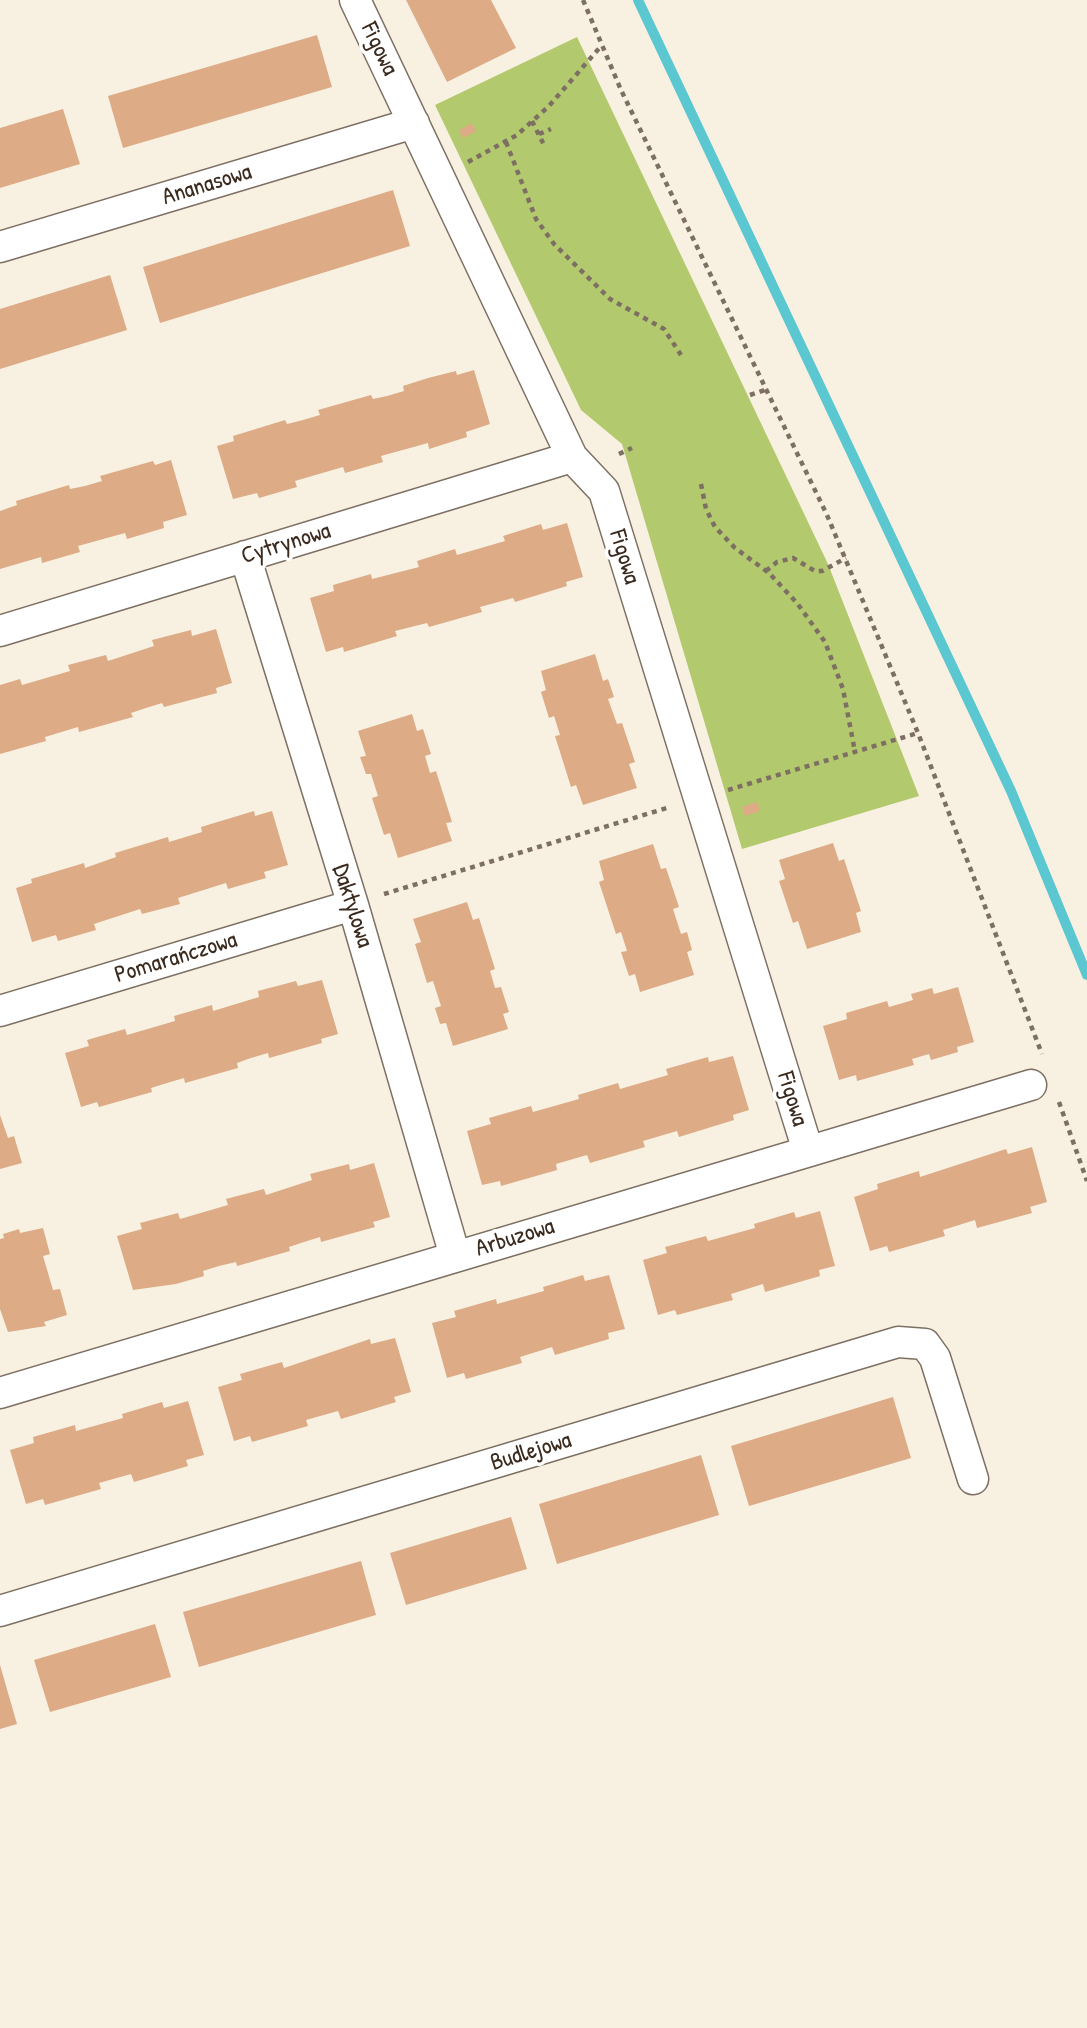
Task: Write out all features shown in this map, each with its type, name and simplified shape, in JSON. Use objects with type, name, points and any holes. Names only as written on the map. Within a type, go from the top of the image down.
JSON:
[{"type":"street","name":"Figowa","points":[[355,0],[572,457],[604,491],[808,1152]]},
{"type":"street","name":"Ananasowa","points":[[0,247],[414,124]]},
{"type":"street","name":"Cytrynowa","points":[[0,631],[572,457]]},
{"type":"street","name":"Daktylowa","points":[[245,556],[353,905],[455,1256]]},
{"type":"street","name":"Pomarańczowa","points":[[0,1011],[353,905]]},
{"type":"street","name":"Arbuzowa","points":[[0,1392],[1031,1085]]},
{"type":"street","name":"Budlejowa","points":[[0,1611],[898,1342],[925,1344],[935,1358],[973,1479]]},
{"type":"path","points":[[583,0],[621,90],[846,558],[918,733],[1043,1057]]},
{"type":"path","points":[[439,175],[506,142],[532,121],[570,83],[603,44]]},
{"type":"path","points":[[532,121],[544,145]]},
{"type":"path","points":[[539,134],[551,129]]},
{"type":"path","points":[[506,142],[536,219],[554,244],[610,299],[664,329],[681,355]]},
{"type":"path","points":[[750,396],[765,390]]},
{"type":"path","points":[[618,454],[632,448]]},
{"type":"path","points":[[701,484],[706,509],[715,527],[735,548],[766,571],[797,603],[825,642],[843,690],[855,752]]},
{"type":"path","points":[[766,571],[777,562],[793,558],[815,571],[822,571],[846,558]]},
{"type":"path","points":[[722,792],[918,733]]},
{"type":"path","points":[[383,895],[681,804]]},
{"type":"path","points":[[1058,1098],[1087,1181]]},
{"type":"green space","points":[[577,37],[828,564],[919,796],[742,849],[622,444],[581,410],[435,105]]},
{"type":"building","points":[[406,0],[491,0],[516,48],[447,82]]},
{"type":"building","points":[[317,35],[332,87],[123,148],[108,96]]},
{"type":"building","points":[[63,109],[80,164],[0,188],[0,128]]},
{"type":"building","points":[[472,123],[476,131],[463,138],[459,130]]},
{"type":"building","points":[[393,190],[410,246],[160,323],[143,267]]},
{"type":"building","points":[[110,275],[127,330],[0,369],[0,309]]},
{"type":"building","points":[[474,370],[490,424],[466,432],[467,437],[429,449],[428,443],[381,456],[383,462],[345,473],[343,467],[295,481],[297,487],[259,498],[257,493],[233,499],[217,446],[234,441],[233,436],[285,420],[287,424],[320,415],[318,410],[371,395],[373,399],[404,391],[403,386],[428,378]]},
{"type":"building","points":[[171,460],[187,515],[163,522],[164,528],[127,539],[125,533],[78,546],[80,552],[42,563],[41,557],[0,569],[0,511],[17,505],[16,501],[69,485],[70,489],[85,486],[102,481],[100,476],[153,461],[155,465]]},
{"type":"building","points":[[567,523],[583,577],[566,582],[567,586],[515,602],[513,598],[480,607],[482,612],[429,627],[427,623],[395,631],[397,636],[344,652],[343,647],[326,652],[310,598],[334,591],[333,585],[371,574],[372,579],[419,567],[417,561],[455,549],[457,555],[505,541],[503,536],[541,524],[543,530]]},
{"type":"building","points":[[216,629],[232,683],[216,688],[217,693],[164,707],[162,703],[131,713],[133,717],[79,732],[78,727],[45,737],[46,741],[0,754],[0,685],[20,679],[22,685],[70,671],[68,665],[106,655],[108,661],[154,646],[152,640],[191,630],[192,636]]},
{"type":"building","points":[[595,654],[603,681],[608,679],[614,697],[608,699],[617,724],[622,723],[635,762],[629,764],[637,788],[583,805],[576,785],[571,787],[555,736],[560,735],[554,716],[549,718],[541,692],[546,690],[541,671]]},
{"type":"building","points":[[412,714],[417,731],[423,729],[431,754],[425,756],[430,773],[436,771],[452,822],[446,823],[452,841],[398,858],[390,833],[384,835],[372,798],[378,796],[371,774],[366,774],[360,757],[366,756],[358,731]]},
{"type":"building","points":[[757,802],[760,811],[745,816],[742,807]]},
{"type":"building","points":[[254,811],[255,816],[272,811],[288,865],[264,872],[266,878],[228,889],[226,883],[178,898],[180,904],[142,914],[140,909],[94,924],[96,930],[58,941],[56,935],[32,942],[16,888],[32,883],[31,879],[84,863],[85,868],[116,857],[115,853],[168,837],[169,842],[202,832],[201,827]]},
{"type":"building","points":[[833,843],[839,861],[844,859],[861,911],[856,913],[861,932],[807,949],[798,921],[793,923],[779,881],[785,879],[779,860]]},
{"type":"building","points":[[653,844],[661,869],[666,868],[679,907],[673,909],[681,934],[687,932],[692,950],[687,952],[694,975],[640,992],[635,974],[629,976],[621,952],[627,951],[621,932],[616,934],[599,882],[604,880],[599,861]]},
{"type":"building","points":[[467,902],[473,920],[479,918],[495,969],[490,971],[495,988],[501,987],[509,1012],[503,1014],[508,1029],[453,1046],[446,1023],[440,1024],[435,1008],[441,1006],[433,981],[427,983],[415,944],[421,942],[413,919]]},
{"type":"building","points":[[322,980],[338,1034],[321,1039],[322,1043],[269,1058],[268,1053],[237,1063],[238,1068],[185,1083],[184,1078],[151,1088],[152,1092],[99,1107],[97,1102],[81,1107],[65,1053],[89,1046],[87,1040],[125,1029],[127,1035],[175,1021],[174,1016],[212,1005],[213,1011],[259,997],[258,991],[296,981],[298,986]]},
{"type":"building","points":[[958,987],[974,1042],[957,1047],[958,1052],[931,1060],[929,1054],[912,1059],[914,1065],[857,1081],[856,1075],[839,1080],[823,1026],[847,1019],[846,1013],[887,1001],[889,1007],[913,1000],[911,994],[932,988],[934,994]]},
{"type":"building","points":[[733,1056],[749,1110],[733,1115],[734,1120],[679,1137],[677,1131],[643,1141],[645,1147],[590,1163],[587,1155],[556,1164],[557,1170],[501,1186],[500,1181],[482,1185],[467,1131],[491,1124],[489,1118],[531,1106],[533,1112],[579,1099],[578,1095],[618,1083],[620,1089],[668,1075],[666,1069],[708,1057],[709,1062]]},
{"type":"building","points":[[0,1115],[8,1138],[14,1136],[22,1163],[0,1169]]},
{"type":"building","points":[[1032,1147],[1047,1202],[1030,1207],[1032,1213],[977,1228],[975,1220],[943,1230],[945,1236],[889,1252],[887,1246],[870,1251],[854,1197],[878,1189],[877,1184],[919,1171],[920,1177],[1006,1149],[1008,1154]]},
{"type":"building","points":[[374,1163],[390,1217],[373,1222],[375,1227],[321,1242],[320,1237],[289,1247],[290,1251],[237,1266],[236,1262],[219,1266],[203,1271],[204,1276],[176,1284],[133,1290],[117,1236],[142,1229],[140,1223],[178,1213],[180,1219],[228,1205],[226,1199],[264,1189],[266,1195],[312,1180],[310,1174],[349,1164],[350,1170]]},
{"type":"building","points":[[820,1211],[835,1266],[819,1270],[820,1276],[765,1292],[763,1284],[731,1294],[733,1300],[677,1315],[675,1310],[658,1315],[643,1260],[667,1253],[665,1247],[706,1236],[708,1241],[755,1228],[754,1224],[794,1212],[796,1218]]},
{"type":"building","points":[[43,1228],[50,1254],[43,1256],[53,1290],[60,1289],[67,1315],[44,1322],[46,1326],[8,1332],[0,1309],[0,1239],[4,1238],[3,1234],[19,1229],[20,1233]]},
{"type":"building","points":[[583,1275],[585,1281],[609,1275],[625,1329],[608,1333],[609,1339],[555,1355],[552,1347],[520,1357],[522,1363],[466,1379],[464,1373],[447,1378],[432,1323],[456,1317],[454,1311],[496,1299],[497,1304],[544,1291],[543,1287]]},
{"type":"building","points":[[395,1338],[411,1392],[394,1397],[396,1402],[341,1419],[338,1411],[306,1420],[308,1426],[252,1442],[250,1436],[234,1441],[218,1387],[242,1380],[240,1374],[282,1362],[284,1368],[370,1339],[371,1344]]},
{"type":"building","points":[[893,1397],[911,1458],[749,1506],[731,1446]]},
{"type":"building","points":[[188,1401],[204,1455],[186,1460],[188,1466],[134,1482],[131,1474],[99,1483],[101,1489],[45,1505],[43,1499],[26,1504],[10,1450],[34,1443],[33,1437],[75,1425],[76,1431],[123,1418],[122,1414],[162,1402],[164,1408]]},
{"type":"building","points":[[701,1455],[719,1515],[557,1564],[539,1504]]},
{"type":"building","points":[[511,1517],[527,1569],[406,1605],[390,1553]]},
{"type":"building","points":[[361,1561],[376,1615],[199,1667],[183,1612]]},
{"type":"building","points":[[155,1624],[171,1677],[50,1712],[34,1660]]},
{"type":"building","points":[[0,1665],[17,1724],[0,1729]]},
{"type":"waterway","points":[[638,0],[1011,791],[1087,975]]}]
